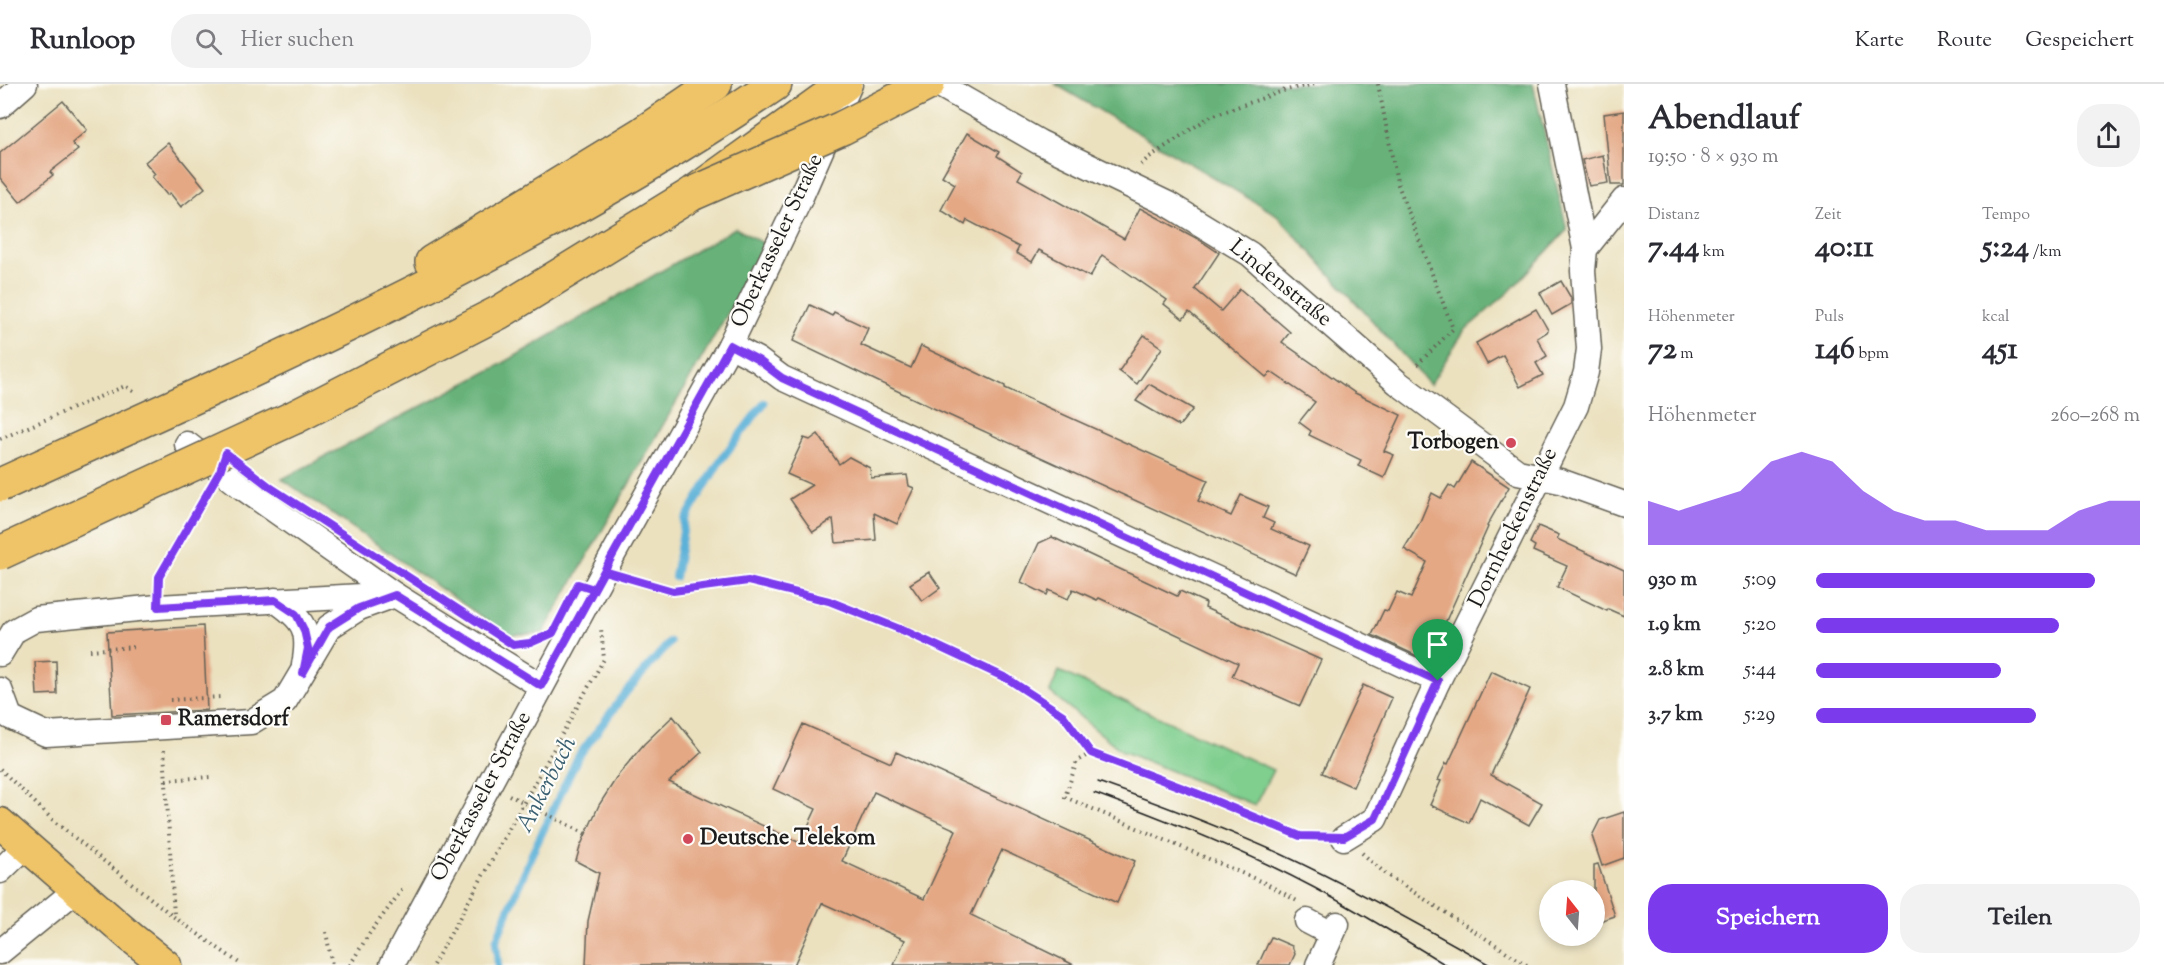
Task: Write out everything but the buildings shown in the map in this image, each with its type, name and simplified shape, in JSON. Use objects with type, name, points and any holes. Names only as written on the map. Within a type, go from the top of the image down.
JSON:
[{"type":"highway","points":[[653,145],[716,84]]},
{"type":"highway","points":[[0,485],[238,377],[466,242],[775,84]]},
{"type":"highway","points":[[0,553],[295,417],[500,312],[692,194],[845,84]]},
{"type":"highway","points":[[692,194],[842,128],[928,84]]},
{"type":"main road","points":[[0,822],[25,847],[158,961]]},
{"type":"street","points":[[0,106],[25,84]]},
{"type":"street","name":"Oberkasseler Straße","points":[[392,965],[541,686],[618,578],[799,201],[850,84]]},
{"type":"street","name":"Lindenstraße","points":[[938,84],[1039,142],[1168,204],[1250,254],[1398,383],[1518,472],[1560,481],[1624,504]]},
{"type":"street","name":"Dornheckenstraße","points":[[1344,837],[1375,819],[1438,681],[1576,406],[1586,372],[1589,349],[1583,271],[1585,249],[1552,84]]},
{"type":"street","points":[[1585,249],[1624,200]]},
{"type":"street","points":[[730,345],[758,360],[782,378],[1438,681]]},
{"type":"street","points":[[187,444],[220,471],[395,595],[541,686]]},
{"type":"street","points":[[0,654],[14,631],[36,619],[158,607],[351,595],[395,595]]},
{"type":"street","points":[[0,690],[5,725],[46,734],[251,722],[285,701],[329,627],[359,608],[395,595]]},
{"type":"street","points":[[275,600],[296,614],[304,630],[308,648],[303,673]]},
{"type":"street","points":[[0,871],[25,847]]},
{"type":"street","points":[[0,952],[76,890]]},
{"type":"street","points":[[1303,912],[1334,929],[1318,965]]},
{"type":"path","points":[[1125,183],[1148,158],[1210,116],[1286,90],[1315,84]]},
{"type":"path","points":[[1378,84],[1397,182],[1453,329],[1398,383]]},
{"type":"path","points":[[158,607],[159,577],[220,471]]},
{"type":"path","points":[[618,578],[673,591],[748,581],[829,601],[907,632],[1008,679],[1063,715],[1091,753],[1300,836],[1344,837],[1387,875],[1527,965]]},
{"type":"path","points":[[434,965],[604,659],[600,627]]},
{"type":"path","points":[[513,645],[530,643],[545,636]]},
{"type":"path","points":[[90,650],[137,646]]},
{"type":"path","points":[[170,700],[221,697]]},
{"type":"path","points":[[1091,753],[1077,761],[1065,797],[1267,884],[1303,912]]},
{"type":"path","points":[[0,769],[55,822],[174,917],[242,965]]},
{"type":"path","points":[[174,917],[166,780],[210,777]]},
{"type":"path","points":[[523,804],[586,834]]},
{"type":"path","points":[[350,965],[369,934],[402,890],[434,888]]},
{"type":"path","points":[[326,932],[332,965]]},
{"type":"green space","points":[[1055,84],[1533,84],[1567,230],[1509,292],[1464,331],[1430,385],[1277,215]]},
{"type":"green space","points":[[735,228],[767,245],[543,633],[508,635],[282,479],[500,365]]},
{"type":"green space","points":[[1059,671],[1273,770],[1255,805],[1122,751],[1050,692]]},
{"type":"waterway","name":"Ankerbach","points":[[675,577],[685,520],[720,461],[764,403]]},
{"type":"waterway","name":"Ankerbach","points":[[498,965],[496,941],[531,856],[578,757],[627,691],[670,642]]},
{"type":"tram line","points":[[1098,782],[1236,834],[1281,854],[1387,907],[1490,965]]},
{"type":"tram line","points":[[1094,793],[1228,846],[1294,877],[1446,965]]},
{"type":"place","name":"Torbogen","points":[[1511,443]]},
{"type":"place","name":"Ramersdorf","points":[[166,720]]},
{"type":"place","name":"Deutsche Telekom","points":[[688,839]]},
{"type":"route","points":[[1438,681],[782,378],[758,360],[730,345],[614,554],[604,571],[594,589],[541,686],[395,595],[359,608],[329,627],[303,673],[308,648],[304,630],[296,614],[275,600],[158,607],[159,577],[220,471],[226,453],[270,487],[513,645],[530,643],[553,633],[578,584],[594,589],[604,571],[673,591],[748,581],[829,601],[907,632],[1008,679],[1063,715],[1091,753],[1300,836],[1344,837],[1375,819],[1438,681]]}]
